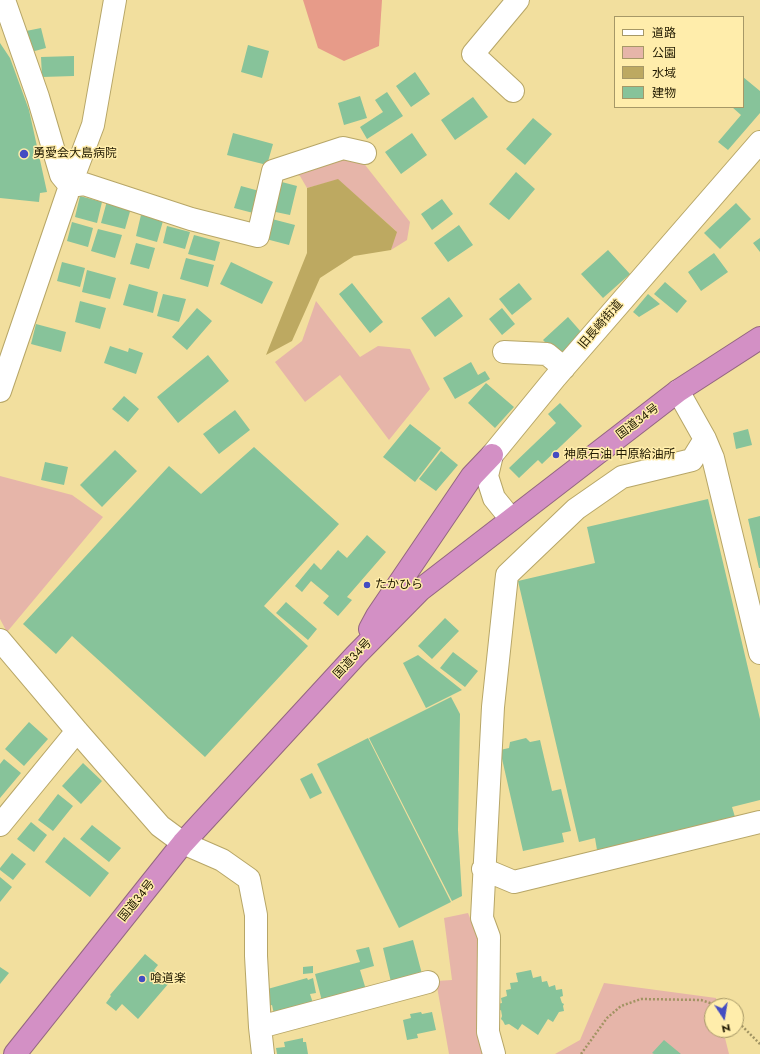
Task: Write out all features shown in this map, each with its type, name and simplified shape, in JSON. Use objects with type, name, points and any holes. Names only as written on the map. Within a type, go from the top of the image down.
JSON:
[{"type":"highway","name":"国道34号","points":[[15,1054],[182,843],[356,655],[420,590],[678,391],[760,338]]},
{"type":"highway","points":[[356,655],[377,616],[472,476],[492,455]]},
{"type":"street","points":[[4,0],[38,97],[61,175],[70,186]]},
{"type":"street","points":[[0,391],[70,186],[93,125],[115,0]]},
{"type":"street","points":[[513,91],[473,54],[518,0]]},
{"type":"street","name":"旧長崎街道","points":[[511,519],[494,498],[487,476],[492,455],[564,368],[760,142]]},
{"type":"street","points":[[70,186],[84,184],[191,220],[258,236],[273,171],[343,148],[365,153]]},
{"type":"street","points":[[504,352],[547,354],[564,368]]},
{"type":"street","points":[[678,391],[705,439],[713,458],[760,653]]},
{"type":"street","points":[[494,1054],[488,1032],[489,937],[482,918],[483,869],[493,708],[506,575],[576,509],[622,477],[692,460],[705,439]]},
{"type":"street","points":[[0,640],[160,826],[182,843],[222,860],[249,879],[256,915],[256,956],[260,1027],[264,1054]]},
{"type":"street","points":[[0,825],[77,731]]},
{"type":"street","points":[[483,869],[514,882],[760,822]]},
{"type":"street","points":[[260,1027],[428,982]]},
{"type":"path","points":[[581,1054],[606,1018],[621,1006],[641,1000],[704,1001]]},
{"type":"path","points":[[744,1028],[760,1044]]},
{"type":"green space","points":[[335,142],[362,161],[410,222],[407,240],[391,250],[396,231],[338,180],[307,188],[300,176],[274,164]]},
{"type":"green space","points":[[316,301],[360,357],[378,346],[410,349],[430,389],[389,440],[340,375],[305,402],[275,362],[302,341]]},
{"type":"green space","points":[[0,476],[72,495],[103,517],[7,632],[0,619]]},
{"type":"green space","points":[[468,913],[478,938],[477,1034],[484,1054],[449,1054],[436,981],[452,980],[444,918]]},
{"type":"green space","points":[[604,983],[716,998],[704,998],[704,1038],[725,1038],[729,1054],[555,1054],[580,1040]]},
{"type":"shaded area","points":[[303,0],[382,0],[379,46],[344,61],[318,48]]},
{"type":"water","points":[[338,179],[397,232],[391,250],[354,256],[320,278],[292,341],[266,355],[307,253],[307,188]]},
{"type":"building","points":[[41,28],[46,48],[31,52],[26,31]]},
{"type":"building","points":[[0,43],[10,58],[29,110],[47,192],[40,193],[39,202],[0,198]]},
{"type":"building","points":[[248,45],[269,51],[262,78],[241,72]]},
{"type":"building","points":[[74,56],[74,76],[42,77],[41,57]]},
{"type":"building","points":[[415,72],[430,94],[411,107],[396,86]]},
{"type":"building","points":[[744,78],[760,91],[760,113],[728,150],[718,142],[741,115],[733,108],[744,108]]},
{"type":"building","points":[[387,92],[403,116],[367,139],[360,127],[383,112],[375,100]]},
{"type":"building","points":[[360,96],[367,118],[344,125],[338,103]]},
{"type":"building","points":[[473,97],[488,117],[455,140],[441,120]]},
{"type":"building","points":[[533,118],[552,134],[525,165],[506,149]]},
{"type":"building","points":[[233,133],[273,144],[267,165],[227,155]]},
{"type":"building","points":[[412,133],[427,155],[401,174],[385,152]]},
{"type":"building","points":[[516,172],[535,189],[509,220],[489,204]]},
{"type":"building","points":[[278,181],[297,186],[290,215],[271,211]]},
{"type":"building","points":[[241,186],[263,192],[257,214],[234,208]]},
{"type":"building","points":[[80,196],[102,202],[97,223],[75,217]]},
{"type":"building","points":[[442,199],[453,214],[432,230],[421,214]]},
{"type":"building","points":[[107,201],[131,208],[125,229],[101,223]]},
{"type":"building","points":[[736,203],[751,219],[720,249],[704,233]]},
{"type":"building","points":[[141,215],[163,221],[157,242],[136,236]]},
{"type":"building","points":[[272,219],[295,225],[289,245],[266,239]]},
{"type":"building","points":[[72,222],[93,228],[88,247],[67,241]]},
{"type":"building","points":[[459,225],[473,245],[448,262],[434,243]]},
{"type":"building","points":[[167,226],[190,232],[185,249],[163,243]]},
{"type":"building","points":[[98,229],[122,235],[115,258],[91,251]]},
{"type":"building","points":[[194,235],[220,242],[215,261],[188,254]]},
{"type":"building","points":[[760,238],[760,252],[753,243]]},
{"type":"building","points":[[136,243],[155,248],[149,269],[130,264]]},
{"type":"building","points":[[608,250],[630,274],[603,298],[581,274]]},
{"type":"building","points":[[714,253],[728,272],[701,291],[688,272]]},
{"type":"building","points":[[186,258],[214,265],[208,287],[180,279]]},
{"type":"building","points":[[62,262],[85,268],[80,287],[57,281]]},
{"type":"building","points":[[231,262],[273,282],[262,304],[220,284]]},
{"type":"building","points":[[87,270],[116,278],[110,299],[82,292]]},
{"type":"building","points":[[665,282],[687,301],[677,313],[654,294]]},
{"type":"building","points":[[352,283],[383,322],[370,333],[339,294]]},
{"type":"building","points":[[519,283],[532,299],[512,315],[499,299]]},
{"type":"building","points":[[129,284],[158,292],[153,313],[123,305]]},
{"type":"building","points":[[163,294],[186,299],[179,322],[157,316]]},
{"type":"building","points":[[648,294],[660,304],[639,317],[633,312]]},
{"type":"building","points":[[449,297],[463,316],[435,337],[421,318]]},
{"type":"building","points":[[80,301],[106,308],[100,329],[75,322]]},
{"type":"building","points":[[197,308],[212,321],[187,350],[172,337]]},
{"type":"building","points":[[502,308],[515,324],[502,335],[489,319]]},
{"type":"building","points":[[568,317],[582,333],[558,356],[543,340]]},
{"type":"building","points":[[36,324],[66,332],[61,352],[31,344]]},
{"type":"building","points":[[110,346],[128,352],[129,348],[143,353],[136,374],[104,363]]},
{"type":"building","points":[[208,355],[229,381],[178,423],[157,397]]},
{"type":"building","points":[[471,362],[478,375],[485,371],[490,379],[455,399],[443,378]]},
{"type":"building","points":[[486,383],[514,407],[495,428],[468,403]]},
{"type":"building","points":[[124,396],[139,409],[128,422],[112,409]]},
{"type":"building","points":[[560,403],[582,426],[542,464],[538,460],[519,478],[509,468],[556,423],[548,414]]},
{"type":"building","points":[[235,410],[250,430],[219,454],[203,434]]},
{"type":"building","points":[[410,424],[441,448],[415,482],[383,457]]},
{"type":"building","points":[[748,429],[752,445],[736,449],[733,433]]},
{"type":"building","points":[[254,447],[339,524],[264,606],[308,646],[205,757],[72,636],[56,654],[23,624],[169,466],[201,494]]},
{"type":"building","points":[[115,450],[137,471],[102,507],[80,485]]},
{"type":"building","points":[[441,451],[458,465],[436,491],[419,479]]},
{"type":"building","points":[[45,462],[68,467],[64,485],[41,480]]},
{"type":"building","points":[[708,499],[760,719],[760,800],[732,807],[735,817],[597,850],[595,838],[579,842],[518,581],[595,563],[587,527]]},
{"type":"building","points":[[760,516],[760,568],[759,568],[748,519]]},
{"type":"building","points":[[367,535],[386,552],[347,597],[352,600],[338,616],[323,603],[329,596],[311,581],[302,592],[295,586],[314,563],[321,570],[338,550],[347,558]]},
{"type":"building","points":[[286,602],[317,629],[308,640],[276,613]]},
{"type":"building","points":[[445,618],[459,631],[432,659],[418,646]]},
{"type":"building","points":[[453,652],[478,671],[465,687],[440,668]]},
{"type":"building","points":[[418,655],[462,690],[426,708],[403,663]]},
{"type":"building","points":[[451,697],[460,714],[458,830],[462,896],[452,901],[369,738]]},
{"type":"building","points":[[29,722],[48,739],[24,766],[5,749]]},
{"type":"building","points":[[368,738],[451,902],[399,928],[317,764]]},
{"type":"building","points":[[526,738],[530,742],[540,740],[552,791],[561,789],[571,831],[562,833],[564,842],[523,851],[500,750],[509,748],[510,742]]},
{"type":"building","points":[[4,759],[21,773],[0,798],[0,764]]},
{"type":"building","points":[[83,763],[102,781],[81,804],[62,786]]},
{"type":"building","points":[[312,773],[322,793],[310,799],[300,779]]},
{"type":"building","points":[[58,794],[73,806],[53,831],[38,820]]},
{"type":"building","points":[[31,822],[47,835],[34,852],[17,839]]},
{"type":"building","points":[[92,825],[121,848],[109,862],[80,839]]},
{"type":"building","points":[[64,837],[109,873],[90,897],[45,862]]},
{"type":"building","points":[[12,853],[26,864],[13,880],[0,870]]},
{"type":"building","points":[[0,877],[12,887],[0,902]]},
{"type":"building","points":[[413,940],[422,974],[391,982],[383,948]]},
{"type":"building","points":[[369,947],[374,966],[360,970],[367,993],[322,1001],[315,974],[360,962],[356,950]]},
{"type":"building","points":[[145,954],[158,965],[154,970],[169,983],[138,1019],[122,1004],[116,1011],[106,1003],[111,996],[110,995]]},
{"type":"building","points":[[313,966],[313,973],[303,974],[303,967]]},
{"type":"building","points":[[0,967],[9,973],[0,984]]},
{"type":"building","points":[[531,970],[533,978],[541,976],[542,982],[547,981],[549,987],[555,985],[556,990],[562,989],[563,996],[560,997],[562,1003],[564,1004],[564,1011],[559,1012],[553,1022],[548,1019],[538,1035],[522,1024],[518,1030],[509,1024],[505,1025],[501,1019],[501,1010],[499,1011],[497,1004],[502,1003],[501,998],[507,996],[506,990],[511,989],[510,983],[518,982],[516,973]]},
{"type":"building","points":[[307,978],[308,980],[313,978],[316,993],[310,994],[313,1003],[274,1014],[272,1005],[268,1006],[264,990]]},
{"type":"building","points":[[421,1012],[422,1014],[432,1012],[436,1030],[417,1034],[418,1038],[407,1040],[403,1020],[411,1018],[410,1014]]},
{"type":"building","points":[[303,1038],[303,1042],[306,1042],[308,1054],[277,1054],[276,1048],[285,1047],[284,1042]]},
{"type":"building","points":[[664,1040],[681,1054],[652,1053]]},
{"type":"place","name":"勇愛会大島病院","points":[[24,154]]},
{"type":"place","name":"神原石油 中原給油所","points":[[556,455]]},
{"type":"place","name":"たかひら","points":[[367,585]]},
{"type":"place","name":"喰道楽","points":[[142,979]]}]
